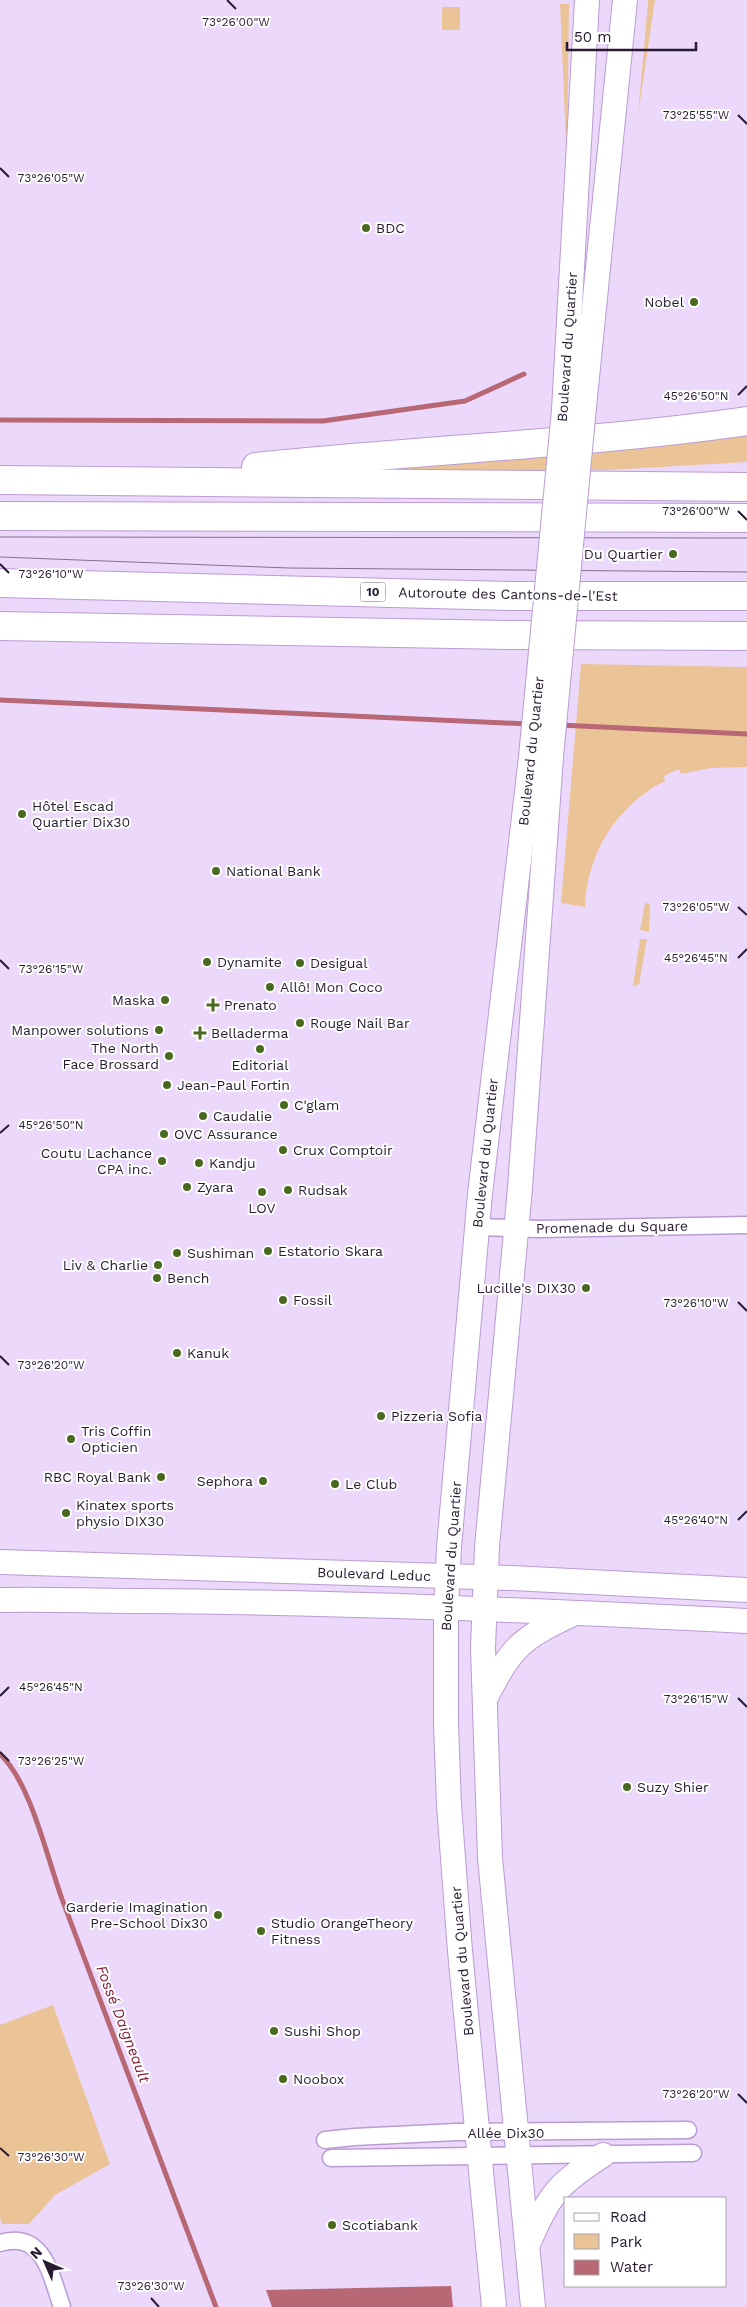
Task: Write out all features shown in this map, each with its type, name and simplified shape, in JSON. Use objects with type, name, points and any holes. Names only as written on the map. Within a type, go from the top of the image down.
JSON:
[{"type":"highway","points":[[128,481],[338,458],[450,452],[628,437],[747,421]]},
{"type":"highway","points":[[685,486],[747,479]]},
{"type":"highway","points":[[0,480],[747,487]]},
{"type":"highway","points":[[0,516],[747,518]]},
{"type":"highway","name":"Autoroute des Cantons-de-l'Est","points":[[0,583],[511,596],[747,596]]},
{"type":"highway","points":[[0,626],[495,635],[747,636]]},
{"type":"main road","name":"Boulevard du Quartier","points":[[574,409],[587,0]]},
{"type":"main road","name":"Boulevard du Quartier","points":[[494,2307],[460,1951],[449,1797],[446,1724],[447,1576],[478,1227],[541,757],[574,409],[625,0]]},
{"type":"main road","name":"Boulevard du Quartier","points":[[533,2307],[492,1877],[484,1700],[484,1609],[498,1416],[516,1228],[541,757]]},
{"type":"main road","name":"Boulevard Leduc","points":[[0,1562],[447,1576],[747,1590]]},
{"type":"main road","points":[[0,1600],[59,1598],[271,1602],[578,1612],[747,1621]]},
{"type":"main road","points":[[484,1700],[502,1666],[517,1646],[534,1633],[578,1612]]},
{"type":"main road","points":[[528,2246],[544,2208],[557,2189],[572,2175],[602,2155]]},
{"type":"street","name":"Promenade du Square","points":[[478,1227],[747,1225]]},
{"type":"street","name":"Allée Dix30","points":[[325,2140],[354,2136],[478,2132],[688,2130]]},
{"type":"street","name":"Allée Dix30","points":[[331,2158],[693,2153]]},
{"type":"street","points":[[0,2243],[22,2240],[30,2243],[42,2254],[62,2307]]},
{"type":"green space","points":[[648,0],[655,0],[638,115],[648,3]]},
{"type":"green space","points":[[560,4],[569,4],[567,166]]},
{"type":"green space","points":[[442,7],[460,7],[460,30],[442,30]]},
{"type":"green space","points":[[747,428],[747,462],[607,470],[302,471]]},
{"type":"green space","points":[[581,664],[747,667],[747,767],[711,768],[681,774],[679,769],[664,776],[665,781],[633,803],[619,817],[608,833],[592,868],[587,887],[585,907],[561,903]]},
{"type":"green space","points":[[645,903],[650,904],[649,932],[640,930]]},
{"type":"green space","points":[[640,939],[647,939],[639,984],[633,986]]},
{"type":"green space","points":[[53,2005],[110,2164],[55,2195],[29,2224],[2,2224],[0,2218],[0,2025]]},
{"type":"water","points":[[451,2286],[453,2307],[272,2307],[266,2290]]},
{"type":"waterway","points":[[0,420],[323,421],[465,401],[524,374]]},
{"type":"waterway","points":[[0,700],[529,724]]},
{"type":"waterway","points":[[560,725],[747,734]]},
{"type":"waterway","name":"Fossé Daigneault","points":[[0,1754],[21,1783],[37,1822],[62,1899],[216,2307]]},
{"type":"tram line","points":[[0,537],[747,538]]},
{"type":"tram line","points":[[0,557],[289,568],[747,572]]},
{"type":"place","name":"BDC","points":[[366,228]]},
{"type":"place","name":"Nobel","points":[[694,302]]},
{"type":"place","name":"Du Quartier","points":[[673,554]]},
{"type":"place","name":"Hôtel Escad Quartier Dix30","points":[[22,814]]},
{"type":"place","name":"National Bank","points":[[216,871]]},
{"type":"place","name":"Dynamite","points":[[207,962]]},
{"type":"place","name":"Desigual","points":[[300,963]]},
{"type":"place","name":"Allô! Mon Coco","points":[[270,987]]},
{"type":"place","name":"Maska","points":[[165,1000]]},
{"type":"place","name":"Prenato","points":[[213,1005]]},
{"type":"place","name":"Rouge Nail Bar","points":[[300,1023]]},
{"type":"place","name":"Manpower solutions","points":[[159,1030]]},
{"type":"place","name":"Belladerma","points":[[200,1033]]},
{"type":"place","name":"Editorial","points":[[260,1049]]},
{"type":"place","name":"The North Face Brossard","points":[[169,1056]]},
{"type":"place","name":"Jean-Paul Fortin","points":[[167,1085]]},
{"type":"place","name":"C'glam","points":[[284,1105]]},
{"type":"place","name":"Caudalie","points":[[203,1116]]},
{"type":"place","name":"OVC Assurance","points":[[164,1134]]},
{"type":"place","name":"Crux Comptoir","points":[[283,1150]]},
{"type":"place","name":"Coutu Lachance CPA inc.","points":[[162,1161]]},
{"type":"place","name":"Kandju","points":[[199,1163]]},
{"type":"place","name":"Zyara","points":[[187,1187]]},
{"type":"place","name":"Rudsak","points":[[288,1190]]},
{"type":"place","name":"LOV","points":[[262,1192]]},
{"type":"place","name":"Estatorio Skara","points":[[268,1251]]},
{"type":"place","name":"Sushiman","points":[[177,1253]]},
{"type":"place","name":"Liv & Charlie","points":[[158,1265]]},
{"type":"place","name":"Bench","points":[[157,1278]]},
{"type":"place","name":"Lucille's DIX30","points":[[586,1288]]},
{"type":"place","name":"Fossil","points":[[283,1300]]},
{"type":"place","name":"Kanuk","points":[[177,1353]]},
{"type":"place","name":"Pizzeria Sofia","points":[[381,1416]]},
{"type":"place","name":"Tris Coffin Opticien","points":[[71,1439]]},
{"type":"place","name":"RBC Royal Bank","points":[[161,1477]]},
{"type":"place","name":"Sephora","points":[[263,1481]]},
{"type":"place","name":"Le Club","points":[[335,1484]]},
{"type":"place","name":"Kinatex sports physio DIX30","points":[[66,1513]]},
{"type":"place","name":"Suzy Shier","points":[[627,1787]]},
{"type":"place","name":"Garderie Imagination Pre-School Dix30","points":[[218,1915]]},
{"type":"place","name":"Studio OrangeTheory Fitness","points":[[261,1931]]},
{"type":"place","name":"Sushi Shop","points":[[274,2031]]},
{"type":"place","name":"Noobox","points":[[283,2079]]},
{"type":"place","name":"Scotiabank","points":[[332,2225]]}]
